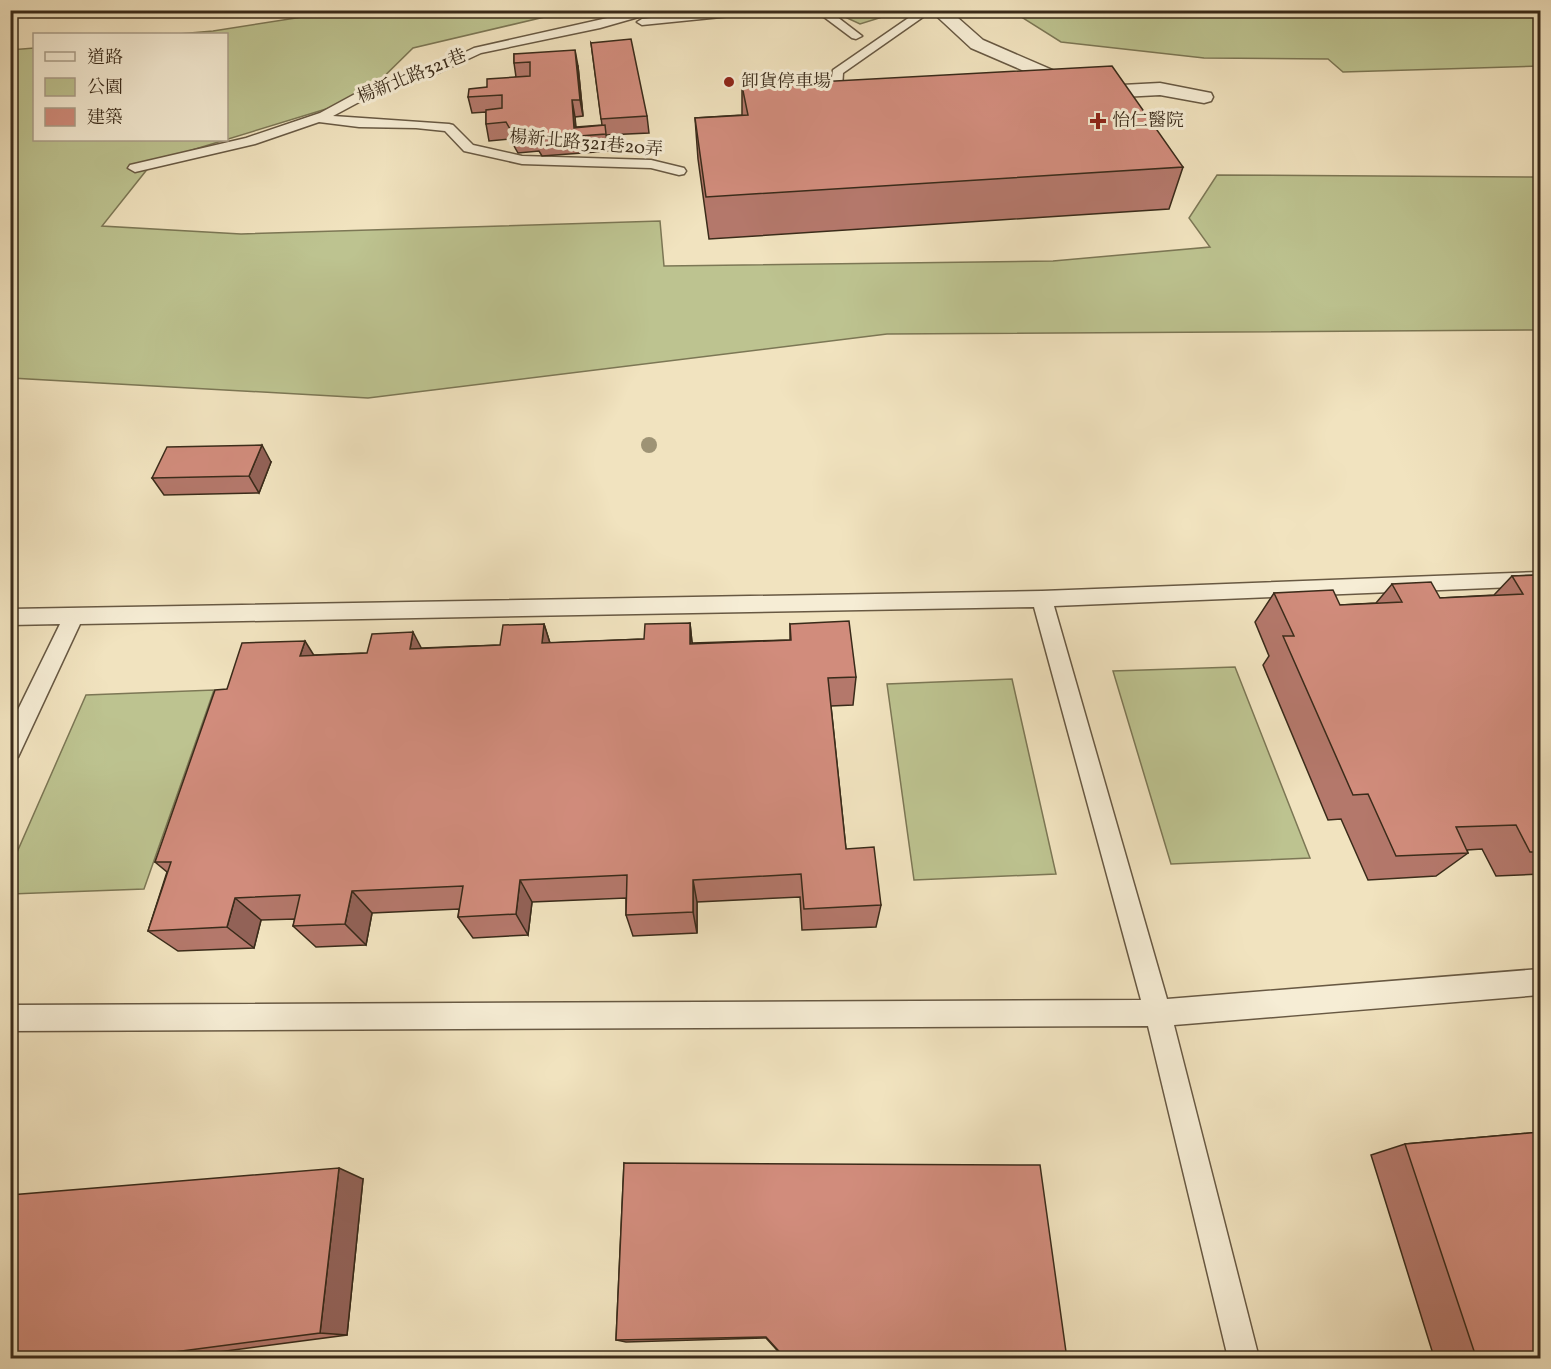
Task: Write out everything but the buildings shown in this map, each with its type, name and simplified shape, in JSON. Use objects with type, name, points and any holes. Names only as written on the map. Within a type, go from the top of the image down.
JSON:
[{"type":"street","points":[[938,10],[977,44],[1075,86],[1103,92],[1160,89],[1204,97]]},
{"type":"lane","name":"楊新北路321巷","points":[[135,168],[250,141],[319,118],[370,91],[432,72],[478,50],[600,26],[658,10]]},
{"type":"lane","points":[[600,26],[761,10]]},
{"type":"lane","points":[[808,10],[828,15],[856,36]]},
{"type":"lane","points":[[852,111],[839,103],[836,91],[837,72],[928,10]]},
{"type":"lane","name":"楊新北路321巷20弄","points":[[319,118],[359,123],[416,124],[449,128],[469,148],[522,160],[651,164],[679,171]]},
{"type":"lane","points":[[10,617],[1042,599],[1540,579]]},
{"type":"lane","points":[[1042,599],[1158,1013],[1244,1359]]},
{"type":"lane","points":[[10,750],[74,616]]},
{"type":"lane","points":[[10,1018],[1158,1013],[1540,982]]},
{"type":"green space","points":[[341,11],[570,11],[413,48],[362,98],[228,139],[228,33],[190,33]]},
{"type":"green space","points":[[832,11],[891,11],[892,14],[860,24]]},
{"type":"green space","points":[[1012,11],[1540,11],[1540,66],[1343,72],[1328,59],[1204,58],[1061,42]]},
{"type":"green space","points":[[33,48],[33,141],[222,141],[153,162],[102,226],[241,234],[660,221],[664,266],[1053,261],[1210,247],[1189,218],[1217,175],[1540,177],[1540,330],[887,334],[368,398],[11,378],[10,50]]},
{"type":"green space","points":[[1235,667],[1310,858],[1171,864],[1113,671]]},
{"type":"green space","points":[[1012,679],[1056,874],[914,880],[887,684]]},
{"type":"green space","points":[[214,690],[144,889],[11,894],[11,866],[86,695]]},
{"type":"place","name":"卸貨停車場","points":[[729,82]]},
{"type":"place","name":"怡仁醫院","points":[[1098,121]]}]
